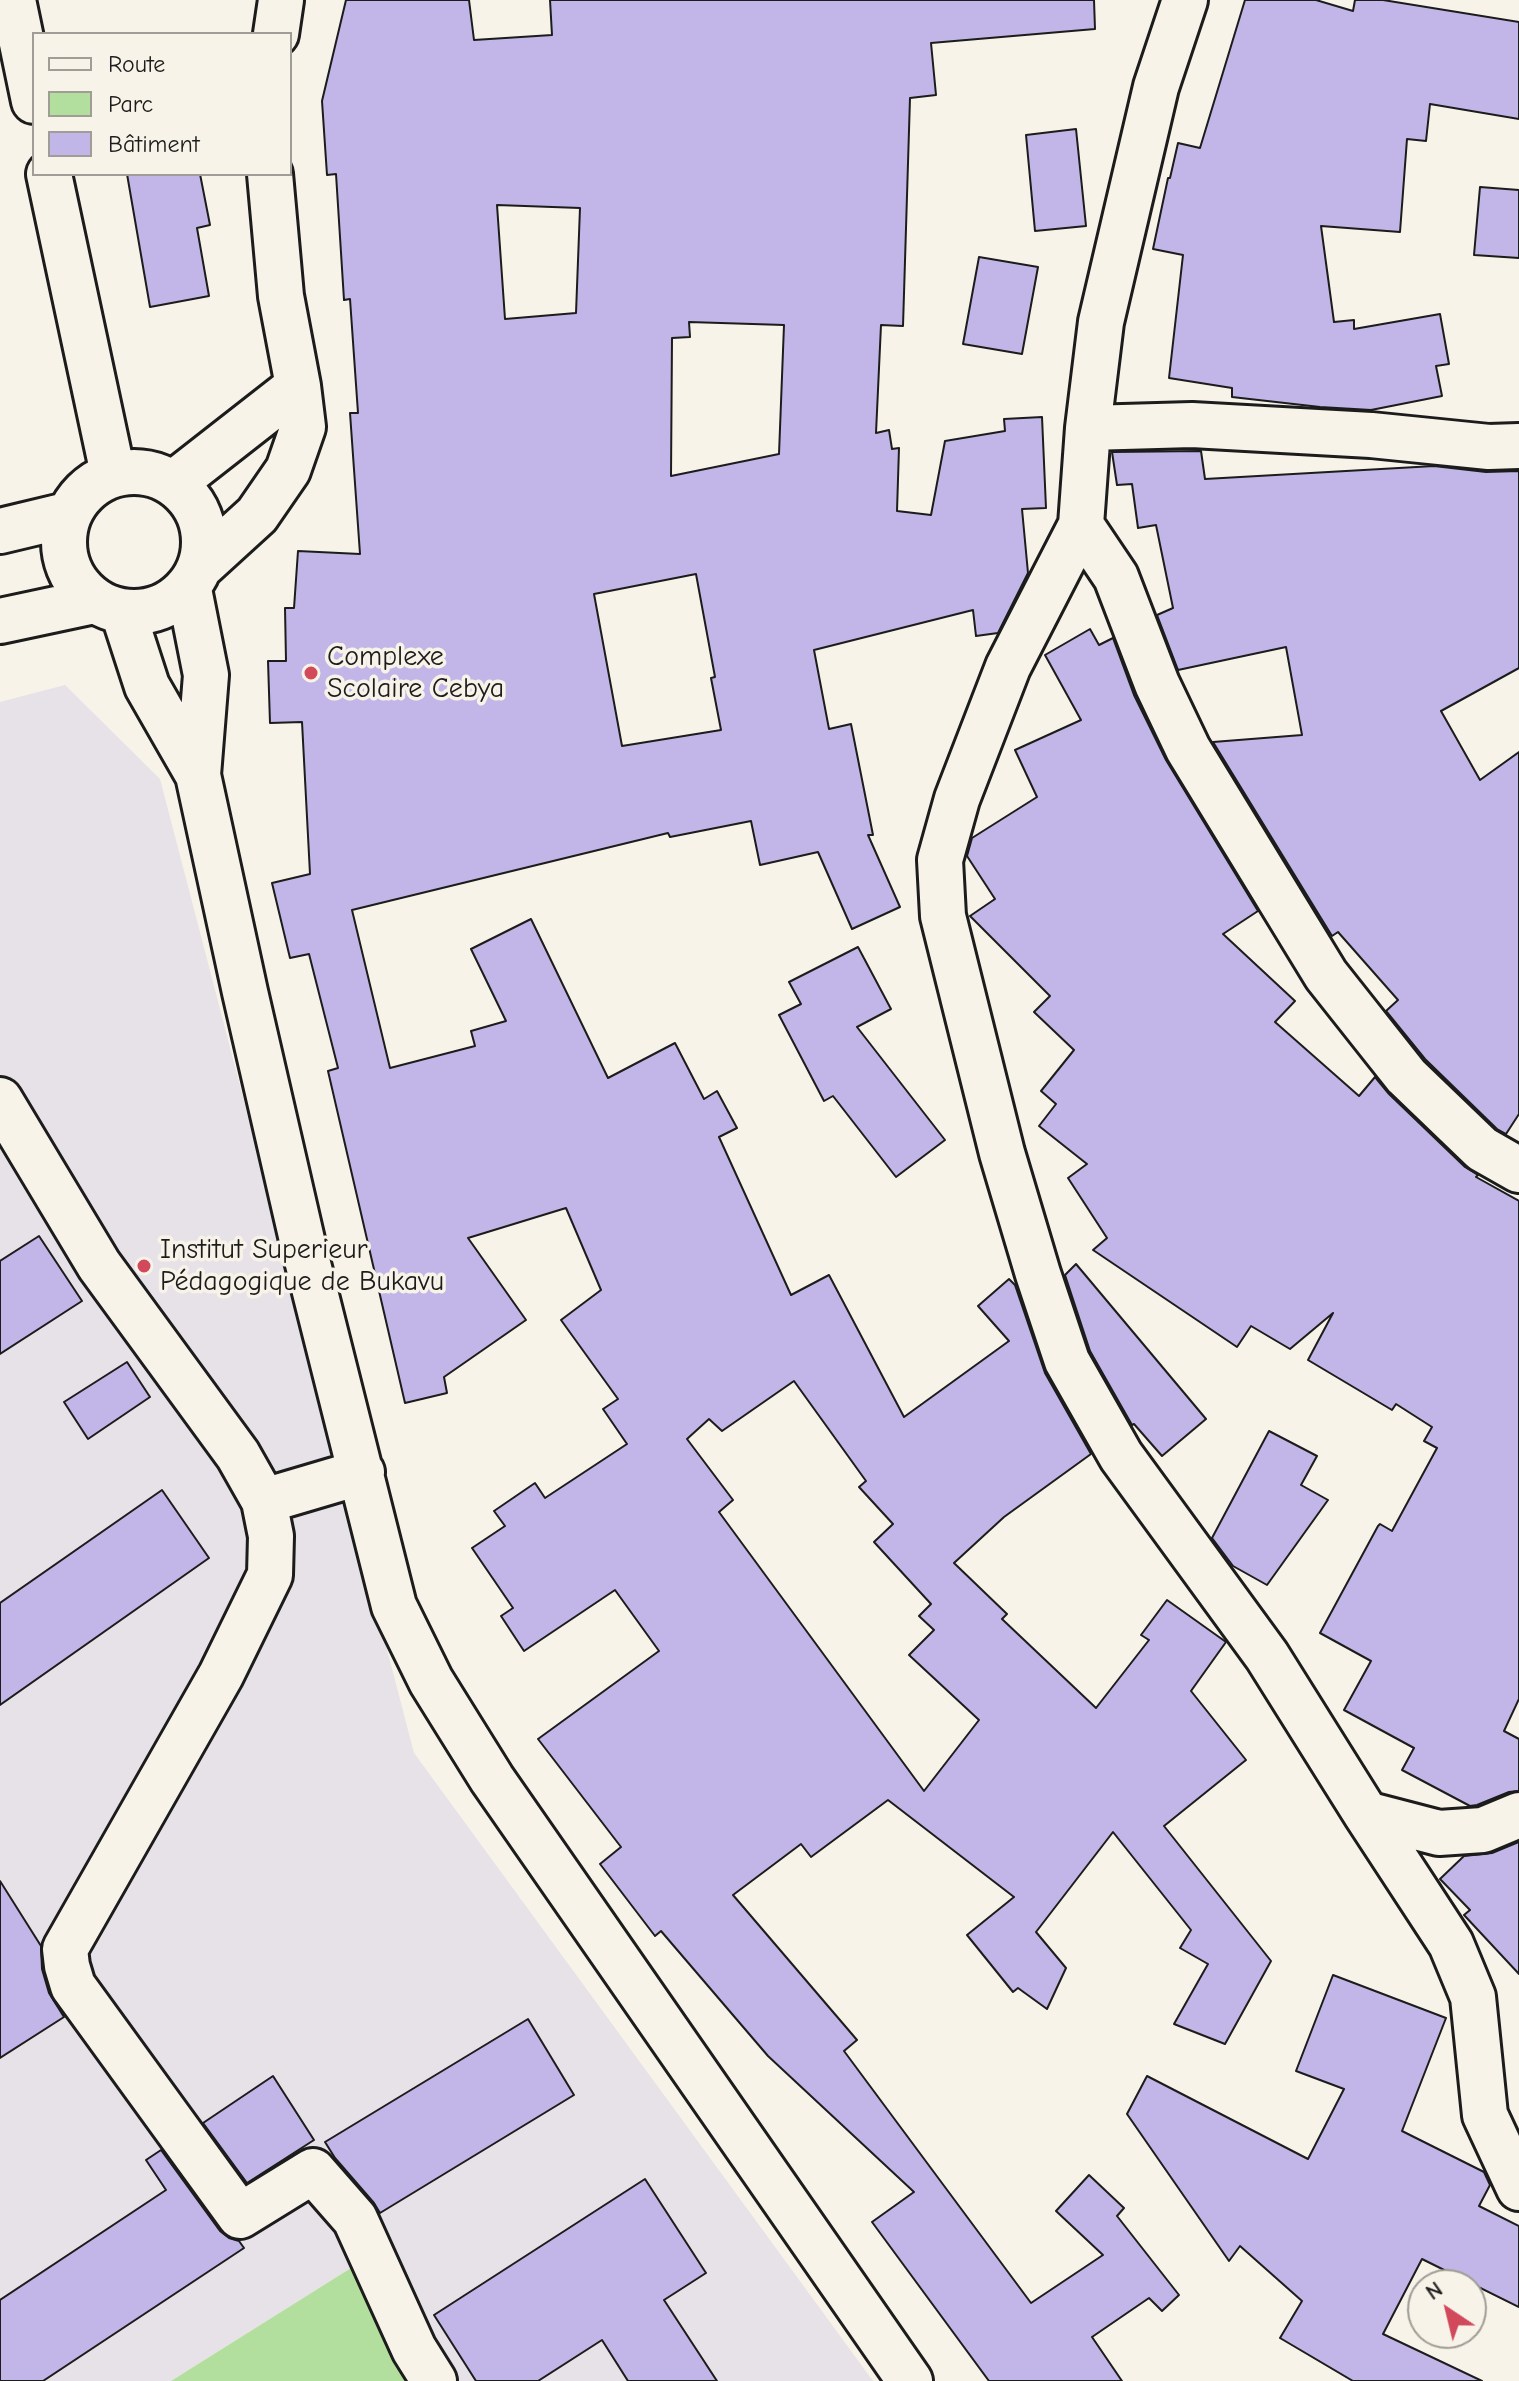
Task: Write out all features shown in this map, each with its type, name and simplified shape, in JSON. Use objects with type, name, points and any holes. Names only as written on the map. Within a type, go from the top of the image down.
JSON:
[{"type":"street","points":[[13,0],[32,91]]},
{"type":"street","points":[[276,32],[281,0]]},
{"type":"street","points":[[1185,0],[1156,87],[1101,322],[1088,428],[1081,525],[1008,667],[957,799],[940,860],[943,916],[1002,1153],[1067,1361],[1121,1456],[1267,1656],[1451,1944],[1473,1997],[1485,2115],[1519,2188]]},
{"type":"street","points":[[49,176],[113,474]]},
{"type":"street","points":[[0,621],[109,606],[155,609],[195,578],[257,515],[288,470],[303,427],[281,296],[270,176]]},
{"type":"street","points":[[174,483],[298,386]]},
{"type":"street","points":[[1088,428],[1192,425],[1371,435],[1489,447],[1519,446]]},
{"type":"street","points":[[198,775],[147,686],[109,606],[72,577],[63,548],[67,515],[86,490],[113,474],[145,471],[174,483],[196,505],[205,536],[195,578],[206,675],[198,775],[302,1240],[394,1606],[431,1681],[492,1779],[910,2381]]},
{"type":"street","points":[[0,531],[67,515]]},
{"type":"street","points":[[1081,525],[1116,577],[1157,684],[1188,749],[1326,975],[1406,1076],[1482,1149],[1519,1170]]},
{"type":"street","points":[[0,1100],[99,1265],[238,1455],[264,1501],[271,1536],[270,1575],[221,1675],[65,1949],[73,1986],[240,2216],[313,2171],[355,2219],[414,2349],[434,2381]]},
{"type":"street","points":[[264,1501],[362,1472]]},
{"type":"street","points":[[1366,1814],[1439,1833],[1483,1830],[1519,1815]]},
{"type":"shaded area","name":"Institut Superieur Pédagogique de Bukavu","points":[[65,685],[160,779],[414,1753],[873,2381],[423,2381],[351,2268],[171,2381],[0,2381],[0,702]]},
{"type":"green space","points":[[351,2268],[423,2381],[171,2381]]},
{"type":"building","points":[[346,0],[469,0],[474,40],[552,35],[550,0],[1094,0],[1095,29],[931,43],[936,95],[910,98],[903,326],[881,325],[876,433],[889,430],[892,449],[899,448],[897,511],[931,515],[945,441],[1005,431],[1004,419],[1042,417],[1046,508],[1022,509],[1028,573],[998,633],[976,636],[973,610],[814,650],[829,729],[851,724],[873,835],[868,835],[900,907],[852,929],[818,852],[760,865],[751,821],[670,837],[668,833],[352,910],[390,1068],[475,1046],[471,1031],[506,1021],[471,949],[531,919],[608,1078],[675,1043],[704,1099],[717,1091],[737,1128],[719,1137],[791,1295],[829,1275],[904,1417],[1009,1341],[978,1306],[1009,1279],[1015,1285],[1045,1373],[1091,1454],[1004,1517],[954,1563],[1007,1614],[1002,1619],[1096,1708],[1149,1640],[1141,1635],[1167,1600],[1226,1642],[1191,1691],[1246,1760],[1164,1826],[1271,1961],[1225,2044],[1174,2024],[1208,1964],[1180,1948],[1191,1930],[1113,1832],[1036,1932],[1066,1968],[1047,2009],[1018,1988],[1013,1992],[967,1935],[1014,1897],[888,1800],[811,1857],[801,1844],[733,1895],[857,2040],[844,2051],[1031,2303],[1103,2255],[1056,2211],[1089,2175],[1124,2208],[1117,2216],[1179,2295],[1162,2311],[1149,2298],[1092,2337],[1122,2381],[989,2381],[872,2222],[914,2192],[768,2056],[661,1931],[655,1936],[600,1864],[621,1847],[538,1739],[659,1651],[615,1590],[524,1651],[501,1616],[513,1608],[472,1548],[505,1526],[494,1511],[535,1483],[545,1498],[627,1444],[603,1409],[618,1399],[561,1320],[601,1290],[566,1208],[468,1238],[526,1320],[444,1377],[447,1393],[405,1403],[328,1071],[338,1068],[309,954],[290,958],[272,883],[310,874],[302,722],[270,723],[268,661],[286,661],[285,608],[294,608],[298,551],[360,554],[350,413],[358,413],[350,299],[344,300],[336,174],[327,175],[322,101]],"holes":[[[497,205],[580,208],[576,313],[505,319]],[[689,322],[784,325],[779,454],[671,476],[672,338],[690,337]],[[696,574],[715,677],[711,678],[721,730],[622,746],[594,594]],[[794,1381],[866,1481],[859,1487],[893,1524],[874,1542],[931,1604],[919,1616],[934,1630],[909,1655],[979,1720],[924,1791],[719,1512],[733,1500],[687,1439],[709,1419],[722,1431]]]},
{"type":"building","points":[[1245,0],[1316,0],[1353,11],[1355,0],[1383,0],[1519,22],[1519,119],[1430,104],[1426,141],[1407,139],[1400,232],[1321,226],[1334,322],[1354,320],[1354,329],[1440,314],[1449,364],[1436,366],[1442,396],[1371,410],[1320,407],[1232,397],[1232,388],[1169,378],[1183,255],[1153,249],[1178,143],[1200,148]]},
{"type":"building","points":[[1076,129],[1086,226],[1035,231],[1026,135]]},
{"type":"building","points":[[127,176],[200,176],[210,225],[197,228],[209,296],[150,307]]},
{"type":"building","points":[[1480,187],[1519,190],[1519,258],[1474,255]]},
{"type":"building","points":[[979,257],[1038,267],[1022,354],[963,344]]},
{"type":"building","points":[[1201,451],[1205,479],[1434,466],[1486,472],[1519,471],[1519,668],[1441,711],[1480,780],[1519,752],[1519,1114],[1506,1134],[1497,1129],[1425,1059],[1386,1011],[1398,1000],[1338,932],[1332,936],[1213,742],[1302,735],[1286,647],[1178,670],[1157,615],[1173,608],[1156,525],[1138,528],[1132,484],[1117,485],[1112,452]]},
{"type":"building","points":[[1090,629],[1099,645],[1113,638],[1134,695],[1166,760],[1258,911],[1223,934],[1295,1001],[1275,1022],[1359,1096],[1375,1077],[1465,1167],[1478,1175],[1476,1177],[1519,1201],[1519,1699],[1504,1731],[1519,1739],[1519,1791],[1470,1806],[1402,1770],[1414,1748],[1344,1710],[1371,1661],[1320,1633],[1378,1526],[1380,1524],[1392,1531],[1437,1448],[1424,1441],[1432,1427],[1396,1404],[1392,1410],[1308,1360],[1333,1313],[1290,1349],[1251,1326],[1237,1347],[1093,1250],[1107,1238],[1068,1178],[1087,1164],[1039,1126],[1056,1104],[1041,1091],[1074,1050],[1034,1012],[1050,996],[970,916],[995,899],[967,856],[972,838],[1037,797],[1015,750],[1081,720],[1045,655]]},
{"type":"building","points":[[858,947],[891,1009],[857,1027],[945,1140],[896,1177],[833,1096],[824,1101],[779,1015],[801,1004],[789,982]]},
{"type":"building","points":[[39,1236],[82,1301],[0,1354],[0,1261]]},
{"type":"building","points":[[1076,1264],[1206,1419],[1162,1456],[1132,1425],[1090,1351],[1065,1275]]},
{"type":"building","points":[[127,1362],[150,1397],[88,1439],[64,1402]]},
{"type":"building","points":[[1269,1431],[1317,1456],[1301,1485],[1328,1500],[1267,1585],[1233,1566],[1212,1538]]},
{"type":"building","points":[[162,1490],[209,1558],[0,1705],[0,1603]]},
{"type":"building","points":[[1519,1842],[1519,1974],[1464,1915],[1470,1910],[1440,1879],[1464,1856],[1492,1853]]},
{"type":"building","points":[[0,1881],[41,1946],[42,1969],[49,1993],[64,2017],[0,2058]]},
{"type":"building","points":[[1333,1975],[1446,2018],[1402,2131],[1484,2172],[1490,2185],[1479,2206],[1519,2226],[1519,2307],[1487,2291],[1487,2269],[1442,2269],[1422,2259],[1417,2269],[1407,2269],[1407,2288],[1383,2334],[1407,2345],[1407,2349],[1415,2349],[1482,2381],[1353,2381],[1280,2338],[1302,2301],[1240,2246],[1229,2261],[1127,2114],[1147,2076],[1308,2159],[1344,2089],[1296,2071]]},
{"type":"building","points":[[528,2019],[574,2095],[380,2213],[325,2142]]},
{"type":"building","points":[[273,2076],[314,2140],[247,2183],[203,2123]]},
{"type":"building","points":[[161,2150],[220,2231],[239,2241],[244,2248],[43,2381],[0,2381],[0,2300],[166,2190],[146,2160]]},
{"type":"building","points":[[645,2179],[706,2273],[664,2300],[717,2381],[628,2381],[602,2340],[538,2381],[476,2381],[434,2315]]},
{"type":"place","name":"Complexe Scolaire Cebya","points":[[311,673]]},
{"type":"place","name":"Institut Superieur Pédagogique de Bukavu","points":[[144,1266]]}]
